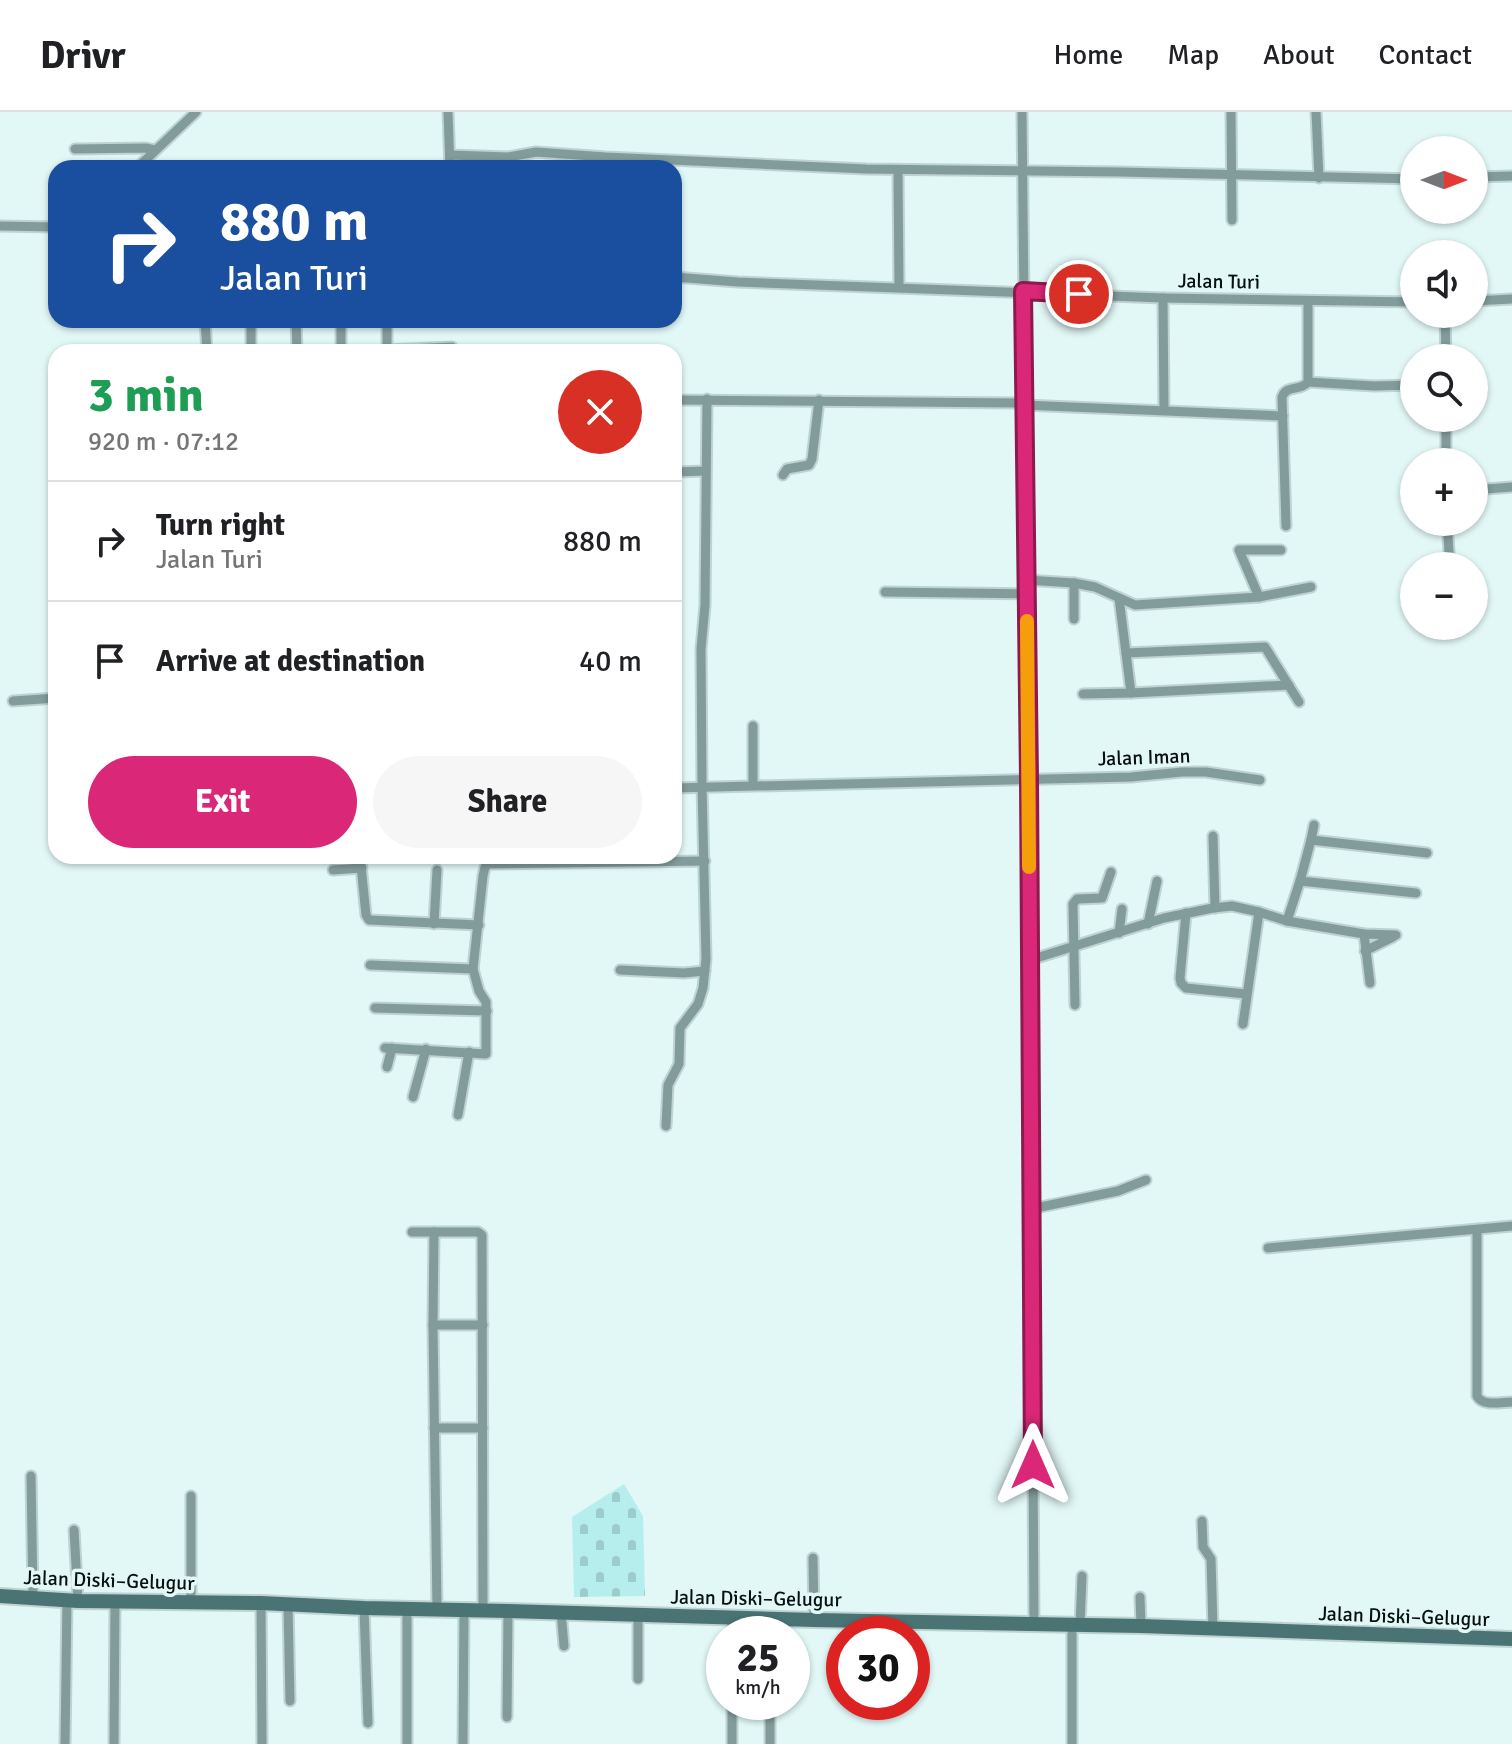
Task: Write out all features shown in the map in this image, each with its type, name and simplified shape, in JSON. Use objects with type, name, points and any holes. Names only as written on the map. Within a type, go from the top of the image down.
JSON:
[{"type":"main road","name":"Jalan Diski–Gelugur","points":[[0,1596],[706,1616]]},
{"type":"main road","name":"Jalan Diski–Gelugur","points":[[810,1621],[826,1621]]},
{"type":"main road","name":"Jalan Diski–Gelugur","points":[[930,1627],[1141,1626],[1512,1639]]},
{"type":"street","points":[[145,160],[196,112]]},
{"type":"street","points":[[448,112],[450,160]]},
{"type":"street","points":[[1022,112],[1034,1625]]},
{"type":"street","points":[[1231,112],[1232,220]]},
{"type":"street","points":[[1316,112],[1319,178]]},
{"type":"street","points":[[75,149],[155,150]]},
{"type":"street","points":[[450,155],[508,157],[536,152],[667,160]]},
{"type":"street","points":[[682,161],[898,170],[1400,179]]},
{"type":"street","points":[[898,170],[899,287]]},
{"type":"street","points":[[1488,177],[1512,176]]},
{"type":"street","points":[[0,226],[48,227]]},
{"type":"street","name":"Jalan Turi","points":[[682,278],[1163,298],[1400,302]]},
{"type":"street","points":[[1163,298],[1164,410]]},
{"type":"street","points":[[1488,300],[1512,299]]},
{"type":"street","points":[[1308,301],[1308,382]]},
{"type":"street","points":[[1286,526],[1282,397],[1285,390],[1301,388],[1308,382],[1400,385]]},
{"type":"street","points":[[666,1126],[668,1085],[679,1064],[680,1028],[698,1004],[706,959],[701,649],[705,605],[707,399]]},
{"type":"street","points":[[682,400],[1024,404],[1283,416]]},
{"type":"street","points":[[783,475],[787,469],[809,465],[812,459],[819,400]]},
{"type":"street","points":[[682,472],[706,471]]},
{"type":"street","points":[[1488,489],[1512,487]]},
{"type":"street","points":[[1259,597],[1239,550],[1281,550]]},
{"type":"street","points":[[1026,580],[1095,587],[1135,605],[1259,597],[1311,587]]},
{"type":"street","points":[[1074,583],[1074,619]]},
{"type":"street","points":[[885,592],[1027,594]]},
{"type":"street","points":[[1119,598],[1131,693]]},
{"type":"street","points":[[1126,653],[1265,647],[1299,702]]},
{"type":"street","points":[[1083,694],[1289,685]]},
{"type":"street","points":[[13,701],[48,699]]},
{"type":"street","points":[[753,726],[753,785]]},
{"type":"street","name":"Jalan Iman","points":[[682,787],[1131,777],[1182,772],[1206,772],[1260,780]]},
{"type":"street","points":[[1287,921],[1314,825]]},
{"type":"street","points":[[1213,836],[1215,908]]},
{"type":"street","points":[[1311,840],[1427,853]]},
{"type":"street","points":[[682,861],[705,861]]},
{"type":"street","points":[[361,864],[369,920],[479,925]]},
{"type":"street","points":[[387,1067],[388,1048],[486,1054],[486,1002],[479,991],[473,969],[483,876],[489,864]]},
{"type":"street","points":[[333,870],[362,868]]},
{"type":"street","points":[[434,924],[437,870]]},
{"type":"street","points":[[1075,1005],[1074,900],[1102,898],[1111,872]]},
{"type":"street","points":[[1148,924],[1157,881]]},
{"type":"street","points":[[1300,881],[1416,893]]},
{"type":"street","points":[[1030,960],[1186,913],[1232,906],[1287,921],[1364,934],[1396,935],[1365,951]]},
{"type":"street","points":[[1119,933],[1122,909]]},
{"type":"street","points":[[1243,1024],[1259,912]]},
{"type":"street","points":[[1186,913],[1180,978],[1183,986],[1246,994]]},
{"type":"street","points":[[1364,934],[1370,983]]},
{"type":"street","points":[[370,965],[473,969]]},
{"type":"street","points":[[620,970],[705,971]]},
{"type":"street","points":[[375,1008],[487,1011]]},
{"type":"street","points":[[413,1097],[426,1049]]},
{"type":"street","points":[[458,1115],[469,1052]]},
{"type":"street","points":[[1031,1209],[1118,1191],[1146,1180]]},
{"type":"street","points":[[1268,1248],[1512,1226]]},
{"type":"street","points":[[1477,1230],[1477,1396],[1483,1403],[1512,1402]]},
{"type":"street","points":[[412,1232],[478,1232],[482,1235],[483,1610]]},
{"type":"street","points":[[434,1232],[437,1610]]},
{"type":"street","points":[[433,1325],[483,1325]]},
{"type":"street","points":[[434,1428],[483,1428]]},
{"type":"street","points":[[31,1476],[33,1597]]},
{"type":"street","points":[[191,1496],[191,1603]]},
{"type":"street","points":[[1202,1521],[1203,1547],[1211,1559],[1213,1629]]},
{"type":"street","points":[[65,1744],[74,1530]]},
{"type":"street","points":[[813,1558],[814,1620]]},
{"type":"street","points":[[1072,1744],[1076,1626],[1082,1576]]},
{"type":"street","points":[[1140,1597],[1141,1626]]},
{"type":"street","points":[[114,1744],[115,1601]]},
{"type":"street","points":[[261,1603],[262,1744]]},
{"type":"street","points":[[288,1605],[290,1701]]},
{"type":"street","points":[[364,1608],[368,1723]]},
{"type":"street","points":[[407,1609],[407,1744]]},
{"type":"street","points":[[463,1744],[464,1610]]},
{"type":"street","points":[[507,1717],[508,1611]]},
{"type":"street","points":[[561,1612],[564,1646]]},
{"type":"street","points":[[638,1615],[638,1679]]},
{"type":"street","points":[[732,1720],[732,1744]]},
{"type":"street","points":[[770,1720],[770,1744]]},
{"type":"green space","points":[[624,1484],[643,1516],[645,1596],[574,1597],[572,1517]]},
{"type":"slow traffic","points":[[1027,621],[1029,867]]},
{"type":"route","points":[[1033,1465],[1023,291],[1079,294]]}]
